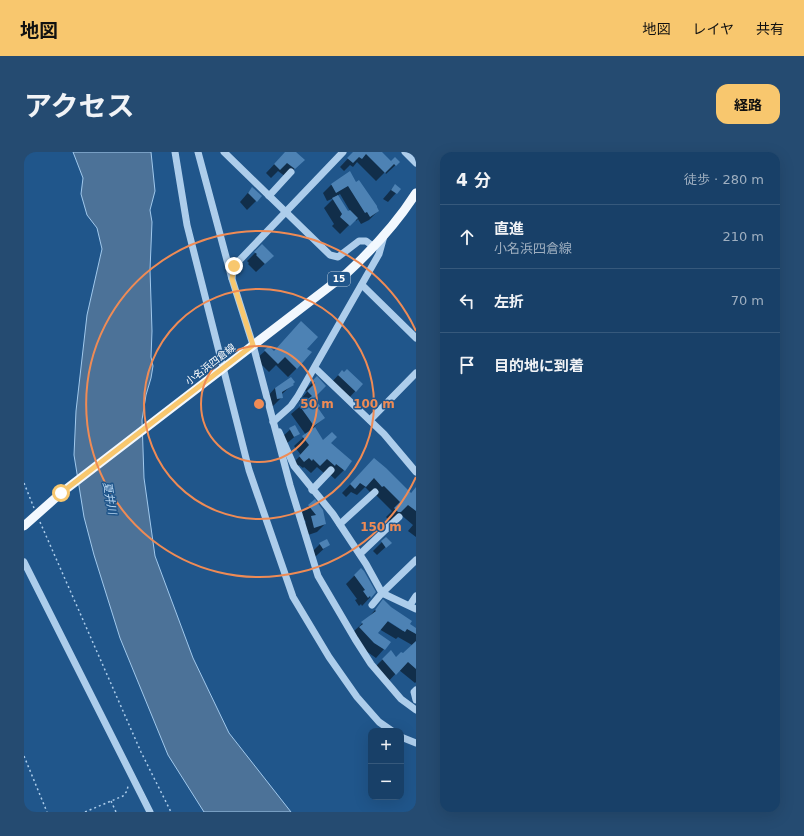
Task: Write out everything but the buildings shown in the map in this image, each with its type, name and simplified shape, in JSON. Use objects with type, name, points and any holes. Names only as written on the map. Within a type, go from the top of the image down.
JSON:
[{"type":"main road","name":"小名浜四倉線","points":[[24,526],[61,493],[347,273],[384,236],[416,193]]},
{"type":"street","points":[[175,152],[187,225],[249,470],[293,597],[329,657],[358,697],[380,722],[388,728]]},
{"type":"street","points":[[224,152],[330,255],[338,257],[359,241],[366,241],[374,247]]},
{"type":"street","points":[[232,279],[234,266],[343,152]]},
{"type":"street","points":[[405,152],[416,163]]},
{"type":"street","points":[[200,153],[250,347],[318,576],[371,664],[401,699],[416,710]]},
{"type":"street","points":[[269,196],[291,172]]},
{"type":"street","points":[[274,425],[291,406],[315,368],[379,254],[384,236]]},
{"type":"street","points":[[362,285],[416,338]]},
{"type":"street","points":[[315,368],[370,420],[416,472]]},
{"type":"street","points":[[370,420],[416,373]]},
{"type":"street","points":[[274,425],[279,432],[294,466],[340,524],[360,554],[382,593],[413,607],[416,596]]},
{"type":"street","points":[[312,490],[331,470]]},
{"type":"street","points":[[340,524],[375,492]]},
{"type":"street","points":[[360,554],[399,517]]},
{"type":"street","points":[[372,605],[382,593],[416,560]]},
{"type":"street","points":[[24,562],[150,812]]},
{"type":"street","points":[[416,690],[414,692],[416,700]]},
{"type":"street","points":[[404,738],[416,743]]},
{"type":"path","points":[[24,484],[36,511]]},
{"type":"path","points":[[39,518],[141,752],[171,812]]},
{"type":"path","points":[[24,756],[47,812]]},
{"type":"path","points":[[85,812],[123,796],[128,787],[127,768]]},
{"type":"path","points":[[111,801],[116,812]]},
{"type":"water","name":"夏井川","points":[[73,152],[151,152],[155,191],[150,210],[152,222],[150,270],[152,331],[151,357],[153,366],[142,420],[144,478],[155,556],[193,658],[229,733],[291,812],[204,812],[168,755],[120,638],[94,555],[84,517],[74,455],[76,411],[87,315],[102,249],[97,228],[87,215],[81,194],[83,178]]},
{"type":"route","points":[[61,493],[253,345],[232,279],[234,266]]}]
